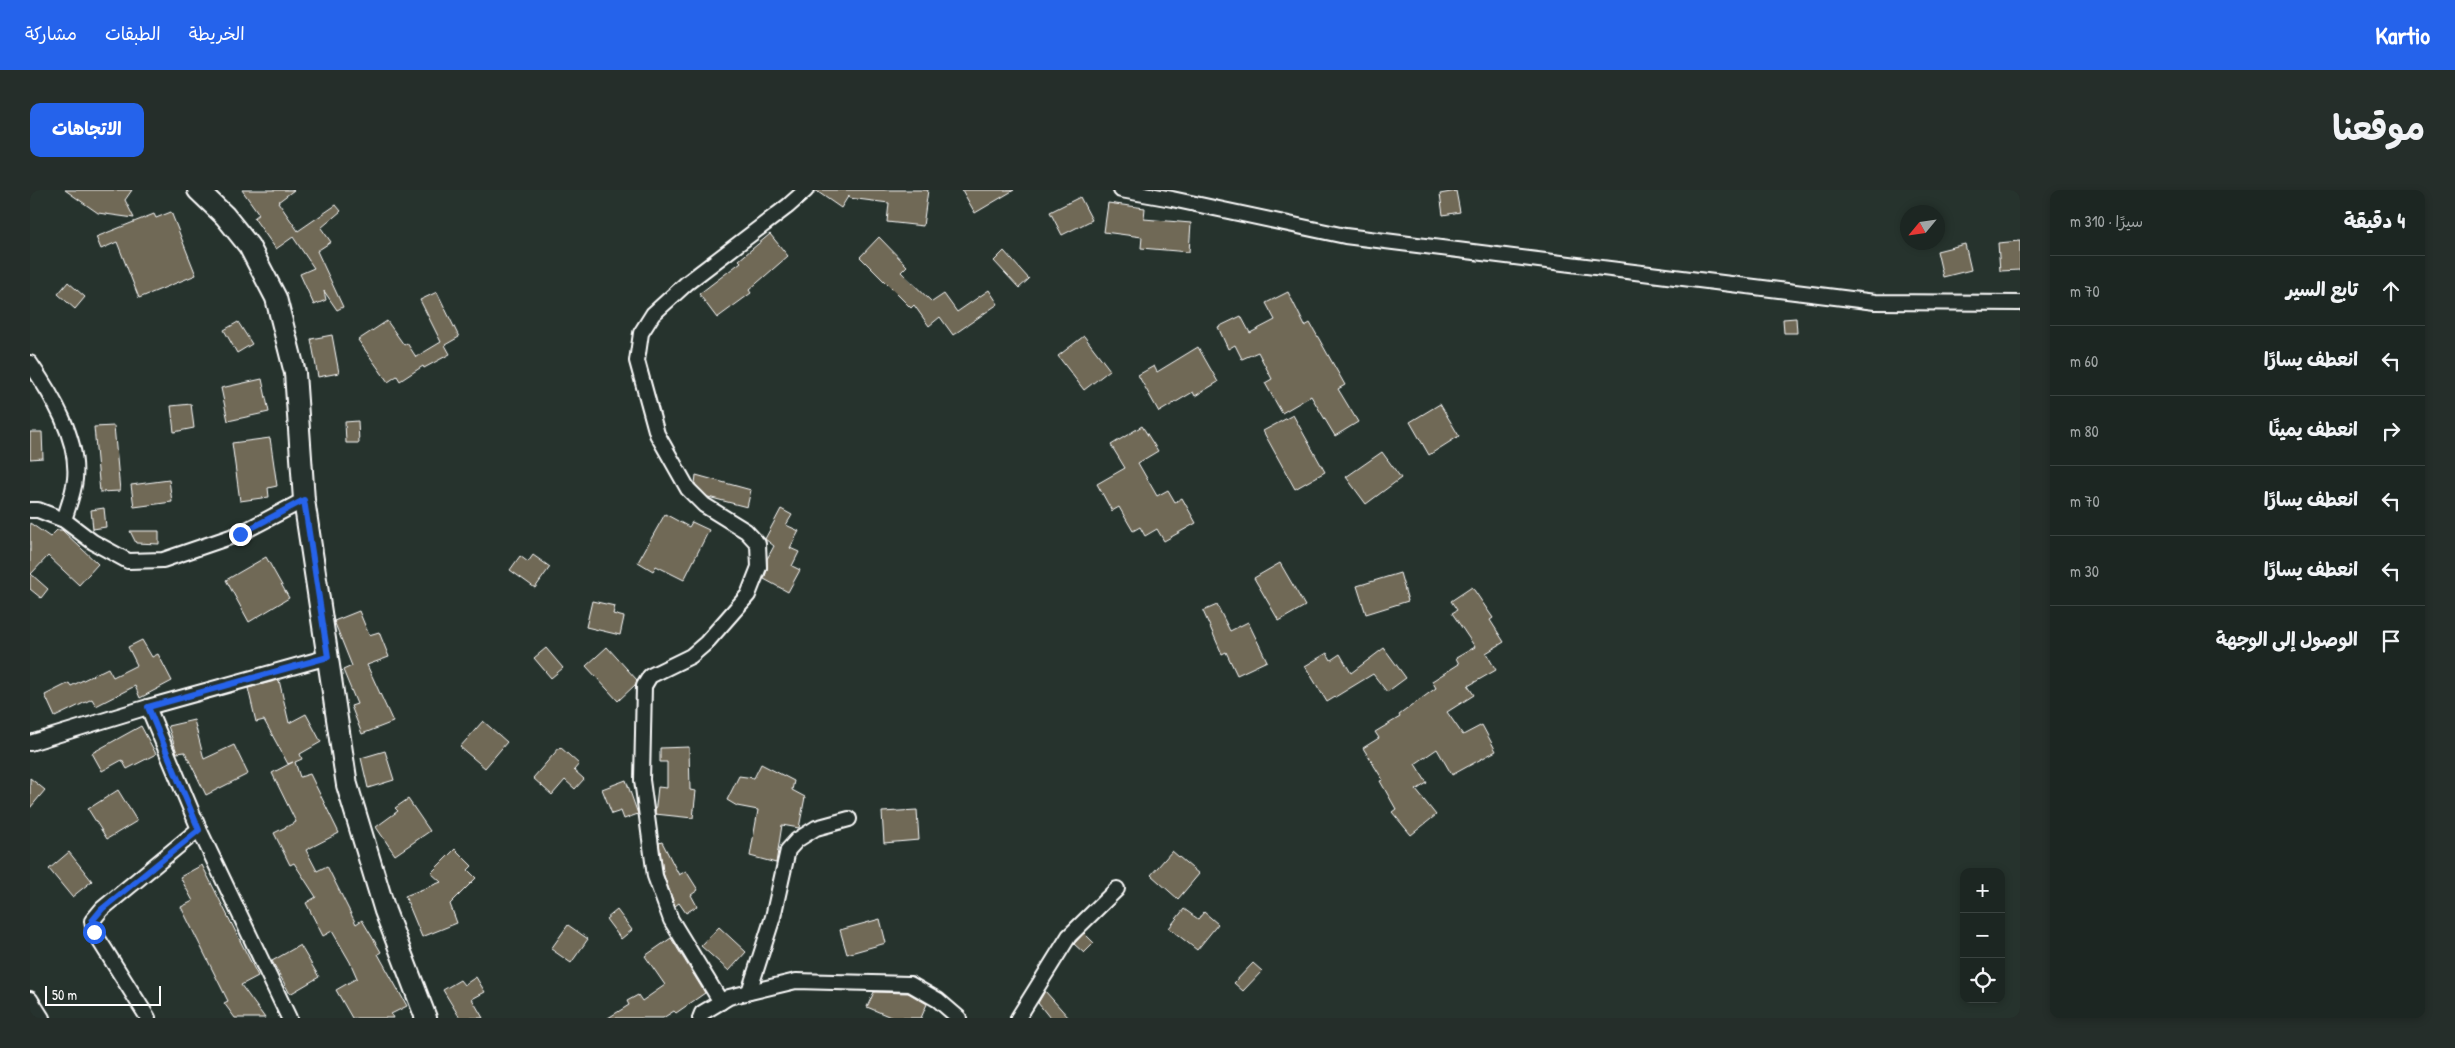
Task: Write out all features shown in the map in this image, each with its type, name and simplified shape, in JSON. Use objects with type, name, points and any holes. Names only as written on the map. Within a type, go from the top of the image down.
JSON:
[{"type":"main road","points":[[198,190],[225,216],[249,246],[276,298],[295,373],[304,500],[346,785],[384,910],[426,1018]]},
{"type":"street","points":[[721,1002],[671,920],[655,876],[642,780],[644,686],[650,676],[691,656],[748,596],[760,567],[758,544],[746,531],[704,505],[688,488],[657,434],[637,361],[641,333],[653,314],[688,283],[806,190]]},
{"type":"street","points":[[1121,190],[1345,236],[1875,302],[2020,303]]},
{"type":"street","points":[[30,363],[44,383],[70,434],[75,479],[64,520]]},
{"type":"street","points":[[30,510],[38,510],[64,520],[93,542],[128,561],[163,560],[240,534],[304,500]]},
{"type":"street","points":[[30,743],[148,707],[328,657]]},
{"type":"street","points":[[148,707],[199,830],[289,1018]]},
{"type":"street","points":[[749,992],[774,917],[788,850],[797,840],[816,828],[849,819]]},
{"type":"street","points":[[148,1018],[94,932],[92,921],[102,909],[199,830]]},
{"type":"street","points":[[1018,1018],[1069,936],[1117,889]]},
{"type":"street","points":[[700,1018],[702,1013],[729,997],[796,982],[910,984],[938,1000],[959,1018]]},
{"type":"street","points":[[30,999],[42,1018]]},
{"type":"building","points":[[65,190],[132,190],[125,200],[134,218],[98,213]]},
{"type":"building","points":[[242,190],[294,190],[278,202],[298,231],[336,205],[341,211],[321,228],[331,242],[317,251],[343,307],[337,310],[324,291],[326,300],[314,305],[300,274],[314,268],[293,237],[276,249],[254,218],[259,214]]},
{"type":"building","points":[[815,190],[928,190],[923,226],[887,222],[889,203],[849,198],[849,195],[841,208]]},
{"type":"building","points":[[962,190],[1014,190],[975,213]]},
{"type":"building","points":[[1456,191],[1460,212],[1443,215],[1440,194]]},
{"type":"building","points":[[1080,197],[1092,220],[1062,235],[1050,212]]},
{"type":"building","points":[[1108,203],[1145,208],[1144,219],[1191,223],[1189,252],[1141,248],[1142,237],[1104,232]]},
{"type":"building","points":[[171,212],[196,275],[139,298],[117,242],[101,249],[96,237],[154,214],[156,218]]},
{"type":"building","points":[[770,234],[788,256],[749,290],[751,293],[717,318],[699,294],[741,262],[739,260]]},
{"type":"building","points":[[879,237],[907,266],[901,272],[932,302],[944,294],[957,312],[989,290],[998,304],[953,335],[940,317],[929,326],[914,305],[911,308],[860,257]]},
{"type":"building","points":[[2020,241],[2020,270],[2000,271],[1998,243]]},
{"type":"building","points":[[1965,244],[1971,270],[1943,277],[1937,251]]},
{"type":"building","points":[[1004,251],[1029,279],[1019,288],[994,261]]},
{"type":"building","points":[[68,282],[85,297],[75,309],[58,294]]},
{"type":"building","points":[[437,292],[459,337],[445,345],[450,354],[424,368],[423,366],[400,381],[397,376],[388,382],[358,340],[387,321],[404,345],[407,343],[416,357],[441,342],[420,300]]},
{"type":"building","points":[[1288,292],[1305,326],[1310,323],[1345,385],[1338,389],[1358,422],[1335,436],[1311,396],[1282,413],[1265,383],[1272,379],[1258,352],[1242,359],[1235,345],[1228,349],[1218,327],[1241,316],[1250,333],[1275,320],[1266,303]]},
{"type":"building","points":[[1796,318],[1797,333],[1784,333],[1783,319]]},
{"type":"building","points":[[238,322],[252,344],[237,353],[224,330]]},
{"type":"building","points":[[332,335],[339,373],[318,377],[311,339]]},
{"type":"building","points":[[1084,336],[1110,370],[1084,390],[1058,356]]},
{"type":"building","points":[[1198,347],[1218,382],[1195,396],[1193,392],[1159,412],[1138,375],[1154,366],[1157,372]]},
{"type":"building","points":[[262,379],[269,412],[228,421],[221,388]]},
{"type":"building","points":[[191,404],[194,428],[174,432],[171,406]]},
{"type":"building","points":[[1440,404],[1459,436],[1429,455],[1410,422]]},
{"type":"building","points":[[1293,415],[1325,472],[1295,489],[1263,431]]},
{"type":"building","points":[[358,421],[359,443],[346,443],[345,422]]},
{"type":"building","points":[[114,426],[120,491],[100,492],[94,427]]},
{"type":"building","points":[[1142,426],[1158,451],[1138,463],[1157,496],[1168,490],[1175,502],[1182,498],[1196,523],[1164,541],[1157,529],[1145,536],[1140,527],[1133,531],[1119,507],[1112,511],[1097,484],[1125,468],[1111,445]]},
{"type":"building","points":[[30,432],[42,432],[43,458],[30,459]]},
{"type":"building","points":[[270,438],[277,486],[268,488],[269,497],[240,501],[232,443]]},
{"type":"building","points":[[1382,452],[1401,478],[1366,504],[1346,477]]},
{"type":"building","points":[[696,475],[751,490],[747,507],[708,497],[695,484]]},
{"type":"building","points":[[169,480],[172,502],[134,507],[131,485]]},
{"type":"building","points":[[104,508],[106,527],[93,529],[91,510]]},
{"type":"building","points":[[781,509],[792,515],[786,525],[799,531],[790,548],[799,552],[792,566],[800,570],[788,592],[764,579],[767,570],[767,559],[774,546],[765,539]]},
{"type":"building","points":[[665,514],[689,527],[692,522],[709,530],[684,580],[656,566],[653,571],[638,562]]},
{"type":"building","points":[[30,523],[50,537],[57,530],[62,530],[98,564],[79,585],[48,556],[31,574],[48,589],[41,598],[30,589]]},
{"type":"building","points":[[130,531],[159,531],[159,544],[136,543]]},
{"type":"building","points":[[533,555],[550,567],[535,588],[510,570],[520,556],[528,562]]},
{"type":"building","points":[[266,557],[289,598],[249,622],[226,580]]},
{"type":"building","points":[[1280,563],[1305,606],[1279,621],[1254,578]]},
{"type":"building","points":[[1400,573],[1408,601],[1366,614],[1357,586]]},
{"type":"building","points":[[1472,587],[1493,618],[1490,620],[1504,642],[1486,653],[1496,670],[1468,686],[1474,695],[1447,712],[1463,735],[1482,725],[1496,751],[1452,775],[1437,749],[1415,764],[1427,783],[1416,790],[1436,815],[1411,835],[1392,812],[1396,809],[1380,781],[1383,780],[1363,748],[1379,738],[1375,732],[1400,717],[1399,715],[1436,688],[1432,681],[1459,664],[1456,658],[1475,647],[1452,613],[1457,610],[1451,601]]},
{"type":"building","points":[[592,601],[615,606],[613,614],[624,617],[620,635],[586,627]]},
{"type":"building","points":[[1217,605],[1230,631],[1248,622],[1267,661],[1237,675],[1226,652],[1222,654],[1203,611]]},
{"type":"building","points":[[359,611],[369,635],[379,632],[389,657],[367,665],[393,722],[362,734],[351,706],[357,704],[343,670],[352,666],[334,621]]},
{"type":"building","points":[[142,640],[152,657],[158,654],[172,681],[140,698],[135,686],[96,706],[92,699],[55,717],[45,695],[69,683],[71,686],[108,668],[113,677],[137,665],[128,647]]},
{"type":"building","points":[[607,647],[637,680],[635,685],[618,701],[586,666]]},
{"type":"building","points":[[546,648],[563,668],[551,678],[534,658]]},
{"type":"building","points":[[1384,648],[1406,678],[1387,692],[1373,674],[1327,702],[1305,666],[1327,653],[1331,660],[1340,654],[1351,673]]},
{"type":"building","points":[[279,680],[289,723],[306,714],[321,742],[300,754],[302,759],[295,762],[300,777],[310,774],[339,833],[306,850],[317,871],[327,866],[356,924],[362,920],[381,952],[378,954],[407,1006],[391,1014],[393,1018],[352,1018],[336,990],[357,978],[332,931],[323,936],[306,903],[316,897],[294,863],[290,865],[274,833],[296,822],[272,773],[293,762],[288,764],[264,720],[256,722],[248,688]]},
{"type":"building","points":[[194,720],[204,759],[234,745],[248,774],[206,795],[185,752],[177,753],[168,726]]},
{"type":"building","points":[[483,721],[507,742],[485,768],[460,747]]},
{"type":"building","points":[[141,726],[156,754],[127,769],[122,760],[102,771],[92,753]]},
{"type":"building","points":[[560,747],[579,764],[574,770],[584,779],[575,789],[565,780],[552,795],[533,778]]},
{"type":"building","points":[[689,747],[690,790],[696,791],[693,818],[655,814],[658,787],[667,788],[667,762],[660,762],[660,748]]},
{"type":"building","points":[[385,751],[394,780],[368,788],[361,758]]},
{"type":"building","points":[[761,764],[794,781],[792,790],[805,797],[799,828],[782,825],[776,863],[750,856],[758,810],[737,806],[727,800],[739,776],[754,778]]},
{"type":"building","points":[[30,778],[45,790],[30,808]]},
{"type":"building","points":[[626,780],[638,814],[624,819],[621,811],[612,814],[602,789]]},
{"type":"building","points":[[118,790],[137,821],[107,839],[88,809]]},
{"type":"building","points":[[408,799],[430,831],[395,855],[376,827],[398,811],[395,808]]},
{"type":"building","points":[[917,810],[919,840],[884,843],[882,812]]},
{"type":"building","points":[[662,842],[679,875],[686,871],[698,890],[691,895],[697,906],[686,913],[679,903],[675,906],[663,873],[659,843]]},
{"type":"building","points":[[455,849],[472,866],[468,870],[476,878],[450,904],[457,923],[422,937],[405,896],[441,882],[431,873]]},
{"type":"building","points":[[1172,851],[1199,874],[1178,899],[1151,875]]},
{"type":"building","points":[[69,852],[92,881],[72,897],[49,869]]},
{"type":"building","points":[[202,865],[258,976],[241,985],[265,1018],[235,1018],[224,1003],[228,1001],[181,907],[193,901],[180,877]]},
{"type":"building","points":[[1184,909],[1198,919],[1204,912],[1218,924],[1197,950],[1169,928]]},
{"type":"building","points":[[617,910],[632,930],[621,939],[606,919]]},
{"type":"building","points":[[880,919],[886,943],[847,954],[840,930]]},
{"type":"building","points":[[568,925],[588,939],[571,963],[551,949]]},
{"type":"building","points":[[719,927],[746,952],[729,971],[701,946]]},
{"type":"building","points":[[1084,933],[1094,943],[1084,953],[1074,944]]},
{"type":"building","points":[[671,938],[705,993],[676,1013],[674,1011],[663,1018],[608,1018],[629,1005],[627,1001],[638,995],[642,1001],[665,985],[645,956]]},
{"type":"building","points":[[300,945],[319,977],[290,994],[272,961]]},
{"type":"building","points":[[1253,963],[1262,971],[1243,991],[1234,983]]},
{"type":"building","points":[[476,977],[485,992],[472,999],[483,1018],[460,1018],[443,990],[460,980],[464,985]]},
{"type":"building","points":[[1045,991],[1069,1018],[1050,1018],[1038,1003]]},
{"type":"building","points":[[874,992],[908,993],[927,1004],[921,1018],[893,1018],[867,1007]]},
{"type":"route","points":[[94,932],[92,921],[102,909],[199,830],[148,707],[328,657],[304,500],[240,534]]}]
